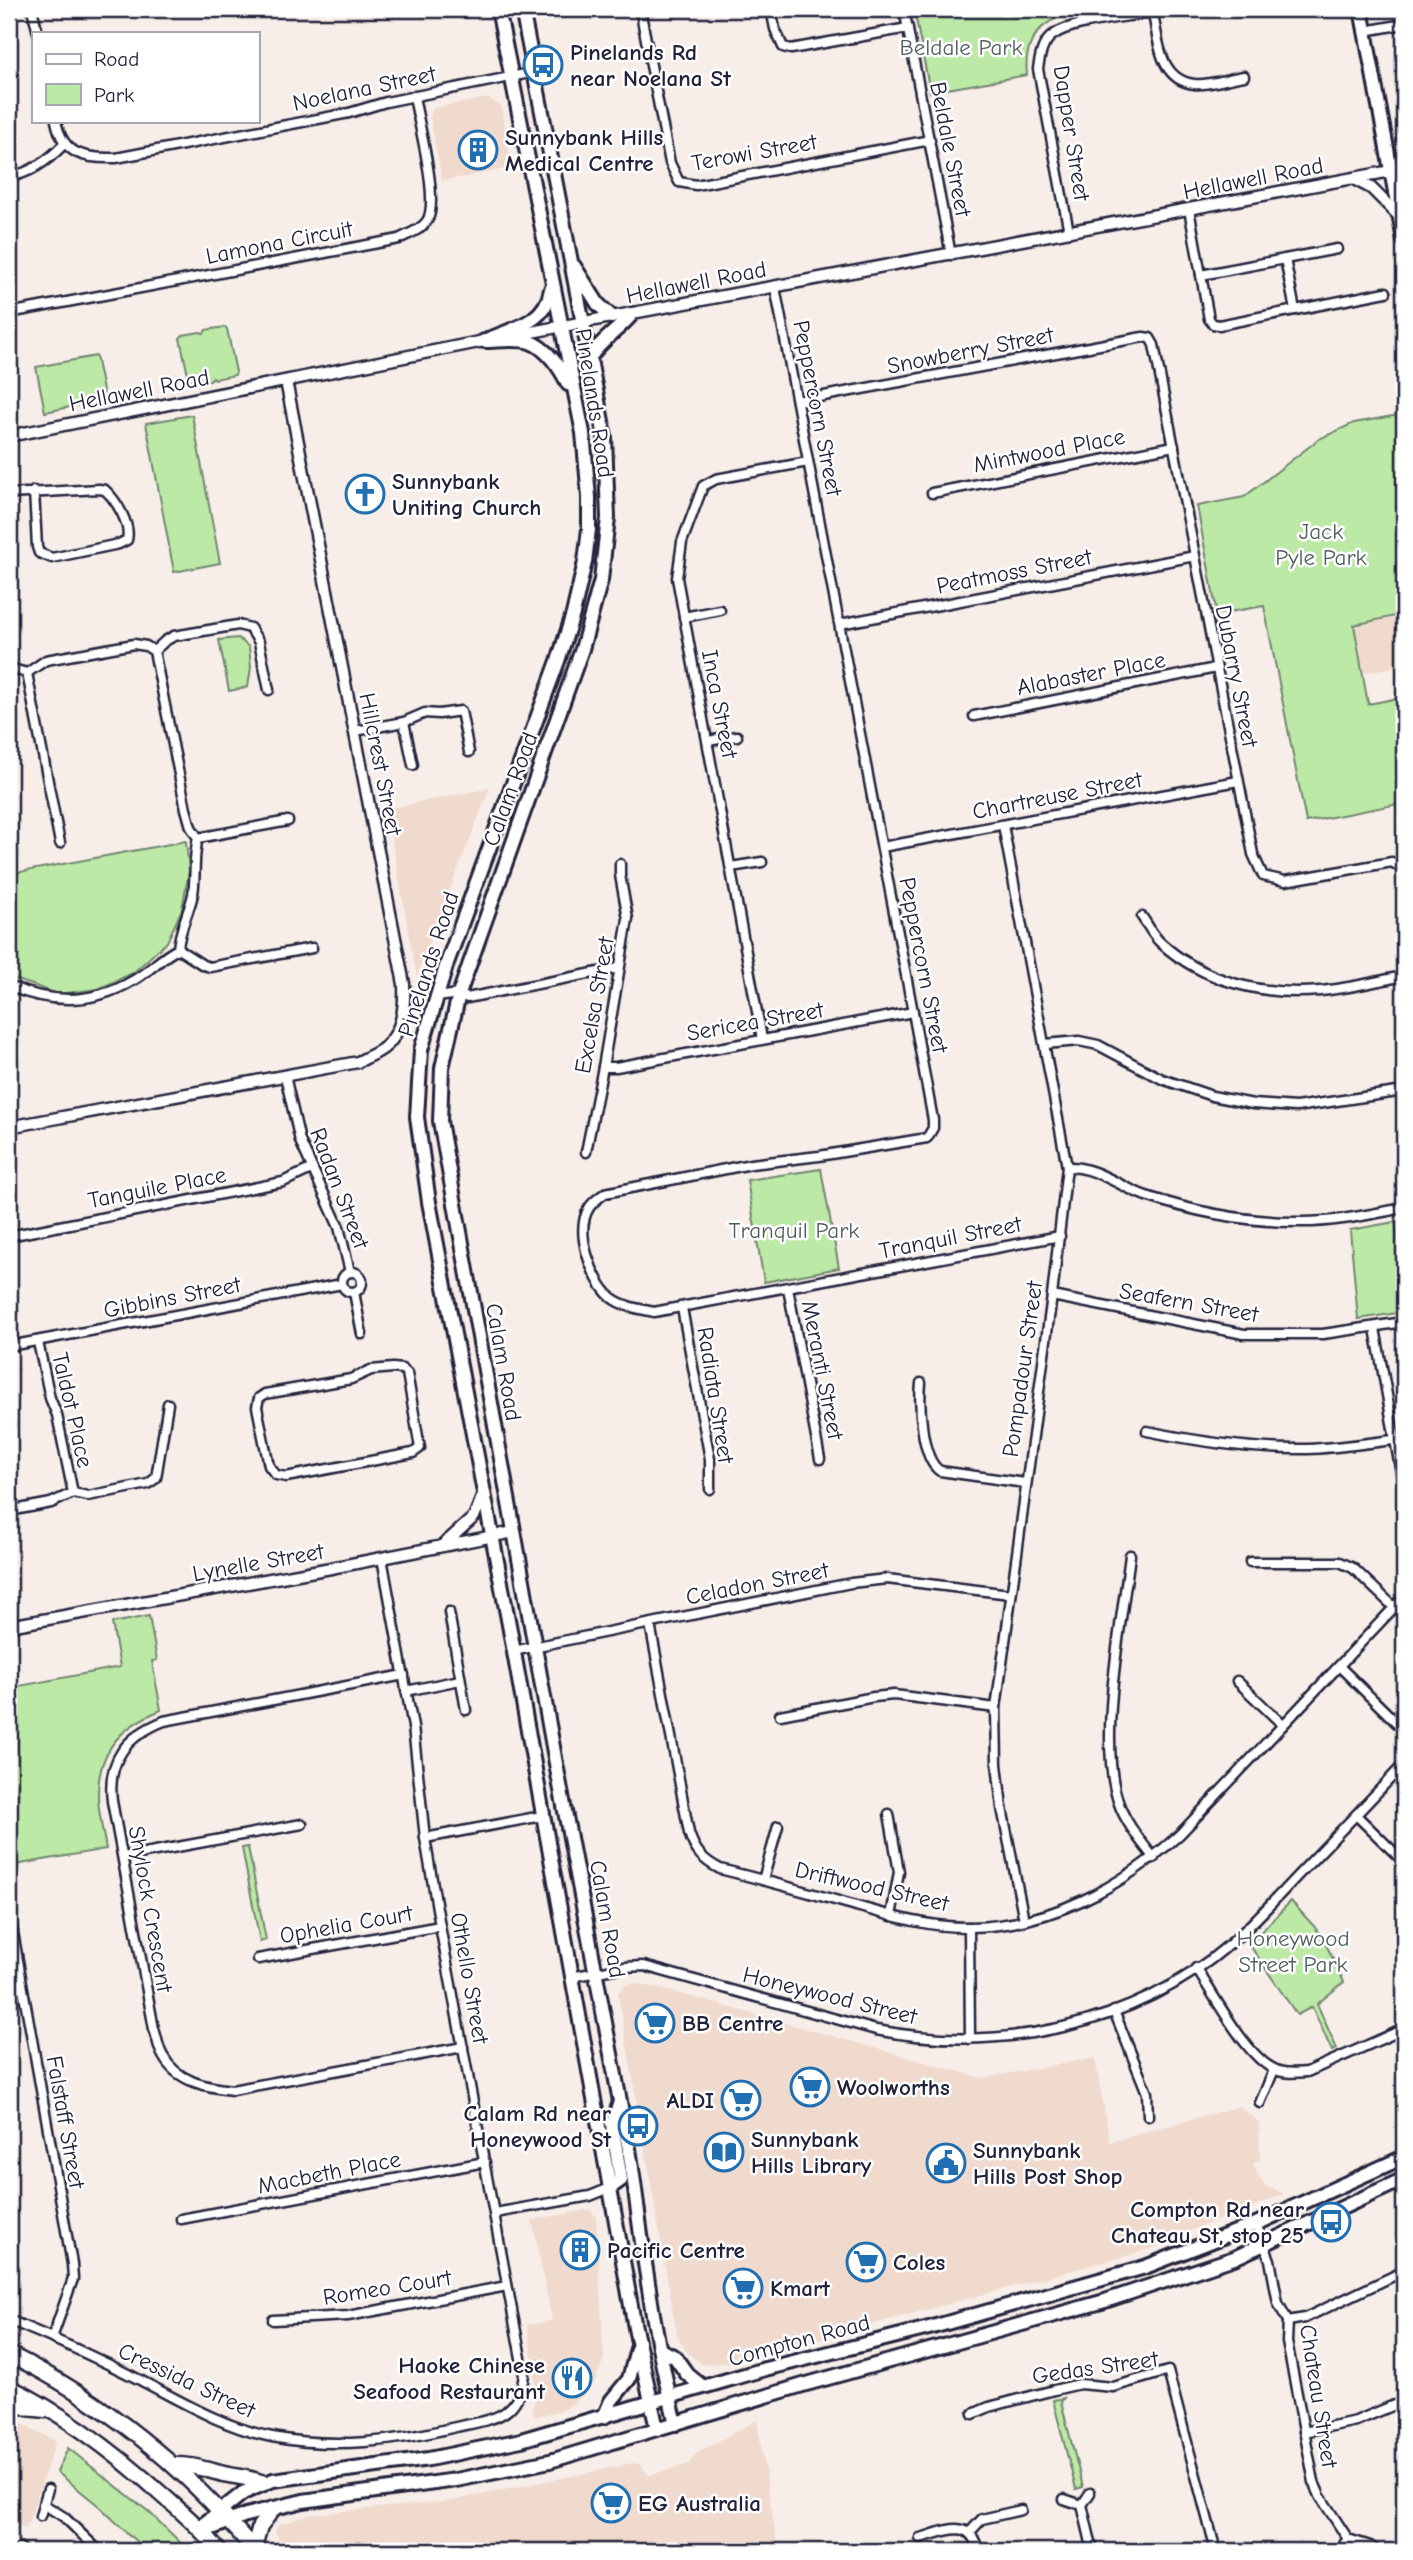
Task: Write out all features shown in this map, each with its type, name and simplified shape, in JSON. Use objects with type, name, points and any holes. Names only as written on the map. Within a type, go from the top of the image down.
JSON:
[{"type":"highway","points":[[9,2354],[72,2388],[131,2430],[173,2465],[254,2550]]},
{"type":"highway","points":[[9,2387],[50,2410],[129,2466],[201,2530],[219,2551]]},
{"type":"highway","points":[[9,2399],[27,2408],[50,2410]]},
{"type":"highway","points":[[173,2465],[193,2465],[264,2483]]},
{"type":"highway","points":[[254,2550],[260,2526],[273,2510]]},
{"type":"main road","name":"Pinelands Road","points":[[429,1202],[416,1105],[422,1050],[447,963],[558,661],[585,562],[589,497],[583,433],[498,9]]},
{"type":"main road","name":"Pinelands Road","points":[[522,9],[582,323]]},
{"type":"main road","points":[[1361,9],[1404,240]]},
{"type":"main road","points":[[569,257],[598,304],[612,317]]},
{"type":"main road","points":[[484,341],[526,324],[543,311],[550,301],[552,279]]},
{"type":"main road","points":[[590,358],[598,345],[621,327],[632,314]]},
{"type":"main road","name":"Calam Road","points":[[582,323],[607,461],[608,518],[601,580],[582,649],[460,995],[442,1068],[440,1107],[442,1137],[638,2198],[647,2275],[676,2424]]},
{"type":"main road","points":[[484,341],[528,341],[537,345],[559,368],[576,401]]},
{"type":"main road","name":"Calam Road","points":[[429,1202],[638,2346],[657,2429]]},
{"type":"main road","points":[[610,2188],[619,2183],[621,2178],[612,2124],[620,2102]]},
{"type":"main road","name":"Compton Road","points":[[201,2530],[224,2516],[243,2493],[283,2477],[469,2452],[1145,2267],[1256,2224],[1404,2157]]},
{"type":"main road","name":"Compton Road","points":[[224,2516],[273,2510],[319,2498],[429,2485],[505,2471],[573,2454],[803,2385],[1123,2296],[1204,2269],[1404,2179]]},
{"type":"main road","points":[[604,2417],[611,2401],[627,2384],[638,2346]]},
{"type":"main road","points":[[660,2350],[675,2357],[687,2374],[704,2387]]},
{"type":"street","points":[[32,9],[38,32]]},
{"type":"street","name":"Terowi Street","points":[[640,9],[670,163],[678,182],[696,185],[930,140]]},
{"type":"street","points":[[771,9],[783,47],[791,49],[908,28]]},
{"type":"street","name":"Beldale Street","points":[[904,9],[951,255]]},
{"type":"street","name":"Dapper Street","points":[[1069,232],[1038,69],[1040,51],[1052,35],[1069,27],[1167,9]]},
{"type":"street","points":[[1153,13],[1161,58],[1175,77],[1194,84],[1244,76]]},
{"type":"street","points":[[1365,31],[1404,24]]},
{"type":"street","name":"Noelana Street","points":[[64,144],[78,154],[94,159],[116,158],[349,113],[414,96],[535,72]]},
{"type":"street","name":"Lamona Circuit","points":[[9,313],[399,239],[416,230],[427,221],[433,196],[414,96]]},
{"type":"street","points":[[9,177],[43,164],[64,144],[56,122]]},
{"type":"street","name":"Hellawell Road","points":[[9,436],[484,341],[1391,171]]},
{"type":"street","points":[[1354,178],[1371,188],[1400,217]]},
{"type":"street","points":[[1189,209],[1209,319],[1213,324],[1387,292]]},
{"type":"street","points":[[1201,275],[1337,249]]},
{"type":"street","points":[[1285,259],[1295,310]]},
{"type":"street","name":"Peppercorn Street","points":[[682,1308],[654,1312],[632,1307],[615,1301],[602,1289],[589,1262],[584,1232],[588,1209],[595,1200],[615,1190],[738,1167],[927,1138],[933,1128],[775,287]]},
{"type":"street","name":"Snowberry Street","points":[[797,401],[1143,337],[1150,338]]},
{"type":"street","name":"Dubarry Street","points":[[1150,338],[1154,345],[1253,854],[1263,876],[1286,881],[1392,863],[1404,870]]},
{"type":"street","name":"Hillcrest Street","points":[[285,1076],[358,1062],[386,1046],[395,1035],[405,1001],[404,984],[286,381]]},
{"type":"street","name":"Mintwood Place","points":[[932,493],[1174,446]]},
{"type":"street","name":"Inca Street","points":[[762,1039],[677,578],[682,542],[703,486],[716,479],[808,462]]},
{"type":"street","points":[[9,494],[34,491],[105,491],[127,525],[127,540],[52,558],[45,557],[38,553],[37,547],[34,491]]},
{"type":"street","name":"Peatmoss Street","points":[[840,624],[1195,556]]},
{"type":"street","points":[[684,617],[720,610]]},
{"type":"street","points":[[154,651],[174,636],[238,625],[250,628],[259,642],[269,690]]},
{"type":"street","points":[[9,668],[27,673],[46,660],[134,644],[154,651],[186,809],[191,827],[198,838],[193,891],[188,915],[179,934],[178,949]]},
{"type":"street","name":"Alabaster Place","points":[[974,716],[1216,668]]},
{"type":"street","points":[[27,673],[60,844]]},
{"type":"street","points":[[355,730],[404,722],[425,713],[439,714],[461,710],[470,752]]},
{"type":"street","points":[[404,722],[413,765]]},
{"type":"street","points":[[708,741],[737,736]]},
{"type":"street","name":"Chartreuse Street","points":[[882,847],[1238,781]]},
{"type":"street","points":[[198,838],[288,821]]},
{"type":"street","name":"Pompadour Street","points":[[1003,825],[1067,1167],[996,1708],[997,1764],[1002,1808],[1024,1920]]},
{"type":"street","points":[[731,867],[762,862]]},
{"type":"street","name":"Excelsa Street","points":[[586,1152],[628,919],[620,864]]},
{"type":"street","points":[[1142,917],[1159,942],[1194,967],[1238,986],[1279,993],[1322,991],[1404,976]]},
{"type":"street","points":[[178,949],[211,967],[312,948]]},
{"type":"street","points":[[9,986],[53,999],[92,997],[134,980],[165,955],[178,949]]},
{"type":"street","points":[[437,997],[460,995],[467,998],[619,968]]},
{"type":"street","name":"Sericea Street","points":[[603,1067],[617,1067],[913,1012]]},
{"type":"street","points":[[1045,1044],[1079,1041],[1098,1045],[1162,1079],[1212,1096],[1253,1104],[1296,1107],[1404,1091]]},
{"type":"street","points":[[9,1127],[285,1076]]},
{"type":"street","name":"Radan Street","points":[[285,1076],[300,1141],[340,1227],[350,1272]]},
{"type":"street","points":[[1067,1167],[1082,1166],[1145,1196],[1229,1218],[1300,1223],[1404,1208]]},
{"type":"street","name":"Tanguile Place","points":[[9,1236],[283,1182],[311,1169]]},
{"type":"street","name":"Tranquil Street","points":[[682,1308],[1060,1236]]},
{"type":"street","points":[[350,1272],[357,1273],[362,1282],[354,1292],[345,1289],[342,1284],[344,1276],[350,1272]]},
{"type":"street","name":"Gibbins Street","points":[[9,1346],[342,1284]]},
{"type":"street","name":"Meranti Street","points":[[788,1288],[820,1459]]},
{"type":"street","points":[[354,1292],[362,1334]]},
{"type":"street","name":"Seafern Street","points":[[1052,1296],[1244,1334],[1323,1334],[1404,1322]]},
{"type":"street","name":"Radiata Street","points":[[682,1308],[710,1459],[710,1489]]},
{"type":"street","points":[[1375,1328],[1404,1490]]},
{"type":"street","name":"Taldot Place","points":[[38,1342],[73,1493],[88,1496],[148,1484],[156,1478],[168,1404]]},
{"type":"street","points":[[393,1368],[407,1373],[420,1448],[414,1453],[286,1477],[276,1475],[269,1466],[257,1407],[259,1398],[265,1394],[351,1379],[371,1370],[393,1368]]},
{"type":"street","points":[[921,1383],[919,1401],[928,1455],[933,1466],[940,1471],[1025,1483]]},
{"type":"street","points":[[1147,1431],[1189,1440],[1309,1449],[1394,1440]]},
{"type":"street","points":[[443,1546],[474,1517],[484,1492]]},
{"type":"street","points":[[9,1511],[51,1503],[73,1493]]},
{"type":"street","name":"Lynelle Street","points":[[9,1626],[514,1532]]},
{"type":"street","points":[[1130,1555],[1110,1712],[1110,1748],[1114,1782],[1121,1808],[1132,1829],[1154,1858]]},
{"type":"street","name":"Othello Street","points":[[382,1558],[404,1675],[425,1838],[440,1927],[524,2374],[522,2390],[516,2402]]},
{"type":"street","points":[[1250,1562],[1339,1562],[1353,1568],[1395,1608]]},
{"type":"street","name":"Celadon Street","points":[[513,1651],[851,1583],[887,1579],[1010,1594]]},
{"type":"street","name":"Driftwood Street","points":[[650,1624],[693,1847],[704,1861],[720,1869],[891,1916],[969,1927],[1024,1920],[1060,1910],[1121,1881],[1154,1858],[1340,1667],[1404,1597]]},
{"type":"street","points":[[449,1612],[466,1710]]},
{"type":"street","points":[[1340,1667],[1404,1730]]},
{"type":"street","name":"Shylock Crescent","points":[[404,1675],[164,1721],[143,1730],[125,1745],[113,1769],[110,1785],[112,1801],[154,2029],[163,2057],[182,2077],[206,2087],[232,2090],[463,2047]]},
{"type":"street","points":[[406,1691],[460,1681]]},
{"type":"street","points":[[1237,1681],[1283,1725]]},
{"type":"street","points":[[780,1715],[894,1695],[996,1708]]},
{"type":"street","name":"Honeywood Street","points":[[571,1977],[645,1966],[876,2030],[923,2038],[970,2039],[1035,2034],[1114,2011],[1156,1992],[1196,1968],[1247,1928],[1404,1764]]},
{"type":"street","points":[[889,1814],[899,1872],[891,1916]]},
{"type":"street","points":[[1356,1815],[1404,1861]]},
{"type":"street","points":[[425,1838],[542,1816]]},
{"type":"street","points":[[123,1857],[302,1824]]},
{"type":"street","points":[[763,1880],[778,1826]]},
{"type":"street","name":"Falstaff Street","points":[[9,1910],[72,2263],[73,2279],[52,2338]]},
{"type":"street","name":"Ophelia Court","points":[[258,1959],[440,1927]]},
{"type":"street","points":[[969,1927],[970,2039]]},
{"type":"street","points":[[1196,1968],[1249,2048],[1274,2070],[1307,2072],[1404,2029]]},
{"type":"street","points":[[1114,2011],[1147,2093],[1148,2116]]},
{"type":"street","points":[[1261,2103],[1274,2070]]},
{"type":"street","name":"Macbeth Place","points":[[181,2219],[485,2162]]},
{"type":"street","points":[[495,2213],[590,2196],[610,2188]]},
{"type":"street","name":"Chateau Street","points":[[1256,2224],[1271,2263],[1278,2303],[1288,2321],[1287,2342],[1317,2489],[1348,2539]]},
{"type":"street","points":[[1288,2321],[1310,2316],[1404,2271]]},
{"type":"street","name":"Romeo Court","points":[[273,2320],[348,2316],[507,2286]]},
{"type":"street","name":"Cressida Street","points":[[9,2320],[235,2426],[270,2437],[311,2443],[359,2444],[406,2439],[496,2418],[516,2402]]},
{"type":"street","name":"Gedas Street","points":[[973,2414],[989,2407],[1080,2384],[1113,2387],[1168,2371],[1216,2551]]},
{"type":"street","points":[[1304,2432],[1356,2421],[1404,2400]]},
{"type":"street","points":[[40,2516],[48,2488]]},
{"type":"street","points":[[1090,2493],[1082,2505],[1093,2551]]},
{"type":"street","points":[[1064,2499],[1082,2505]]},
{"type":"street","points":[[43,2504],[64,2517],[99,2551]]},
{"type":"street","points":[[970,2532],[982,2519],[1021,2510]]},
{"type":"street","points":[[919,2538],[955,2529],[970,2532],[978,2551]]},
{"type":"street","points":[[1338,2551],[1348,2539],[1377,2551]]},
{"type":"shaded area","points":[[488,98],[501,106],[512,168],[442,181],[430,117],[433,108]]},
{"type":"shaded area","points":[[1404,614],[1404,665],[1363,673],[1354,625]]},
{"type":"shaded area","points":[[490,788],[421,963],[417,978],[386,809]]},
{"type":"shaded area","points":[[636,1983],[982,2078],[1095,2058],[1110,2142],[1239,2106],[1259,2122],[1260,2160],[1253,2163],[1258,2175],[1266,2186],[1285,2194],[1179,2235],[1155,2248],[730,2363],[702,2364],[687,2353],[677,2335],[618,1993],[624,1985]]},
{"type":"shaded area","points":[[590,2209],[596,2217],[604,2359],[594,2383],[579,2399],[563,2410],[534,2417],[534,2368],[527,2325],[552,2321],[532,2220]]},
{"type":"shaded area","points":[[15,2420],[56,2441],[26,2529],[9,2521],[9,2439]]},
{"type":"shaded area","points":[[757,2420],[778,2549],[782,2551],[287,2551],[275,2532],[278,2525],[313,2514],[451,2501],[633,2463],[639,2464],[649,2475],[689,2464],[695,2454]]},
{"type":"green space","name":"Beldale Park","points":[[914,9],[1058,9],[1059,17],[1050,21],[1032,40],[1027,56],[1027,75],[930,92]]},
{"type":"green space","points":[[225,327],[235,375],[215,379],[213,377],[193,383],[189,380],[180,338],[183,335]]},
{"type":"green space","points":[[96,356],[105,400],[45,412],[36,367]]},
{"type":"green space","name":"Jack Pyle Park","points":[[1404,414],[1404,614],[1354,625],[1368,704],[1404,697],[1404,803],[1306,822],[1264,606],[1217,614],[1197,506],[1244,497],[1319,439],[1354,423]]},
{"type":"green space","points":[[192,415],[220,563],[174,572],[146,423]]},
{"type":"green space","points":[[238,638],[249,647],[251,667],[248,687],[229,691],[219,640]]},
{"type":"green space","points":[[186,841],[189,871],[182,909],[167,942],[133,973],[98,989],[58,994],[9,977],[9,874]]},
{"type":"green space","name":"Tranquil Park","points":[[821,1169],[839,1268],[764,1282],[747,1180]]},
{"type":"green space","points":[[1395,1222],[1404,1275],[1404,1312],[1358,1319],[1350,1230]]},
{"type":"green space","points":[[149,1616],[157,1660],[152,1661],[161,1710],[124,1732],[115,1741],[102,1765],[98,1802],[106,1849],[9,1866],[9,1688],[120,1667],[112,1623]]},
{"type":"green space","points":[[248,1847],[266,1940],[260,1942],[242,1848]]},
{"type":"green space","name":"Honeywood Street Park","points":[[1291,1901],[1321,1934],[1344,1982],[1317,2004],[1337,2049],[1332,2051],[1312,2007],[1297,2015],[1249,1944]]},
{"type":"green space","points":[[1064,2398],[1061,2402],[1083,2487],[1076,2489],[1053,2400]]},
{"type":"green space","points":[[68,2448],[149,2512],[189,2551],[146,2551],[99,2506],[57,2472]]},
{"type":"place","name":"Pinelands Rd near Noelana St","points":[[543,65]]},
{"type":"place","name":"Sunnybank Hills Medical Centre","points":[[478,150]]},
{"type":"place","name":"Sunnybank Uniting Church","points":[[365,494]]},
{"type":"place","name":"BB Centre","points":[[655,2023]]},
{"type":"place","name":"Woolworths","points":[[810,2087]]},
{"type":"place","name":"ALDI","points":[[741,2100]]},
{"type":"place","name":"Calam Rd near Honeywood St","points":[[638,2126]]},
{"type":"place","name":"Sunnybank Hills Library","points":[[724,2152]]},
{"type":"place","name":"Sunnybank Hills Post Shop","points":[[946,2163]]},
{"type":"place","name":"Compton Rd near Chateau St, stop 25","points":[[1331,2222]]},
{"type":"place","name":"Pacific Centre","points":[[580,2250]]},
{"type":"place","name":"Coles","points":[[866,2262]]},
{"type":"place","name":"Kmart","points":[[743,2288]]},
{"type":"place","name":"Haoke Chinese Seafood Restaurant","points":[[572,2378]]},
{"type":"place","name":"EG Australia","points":[[611,2503]]}]
